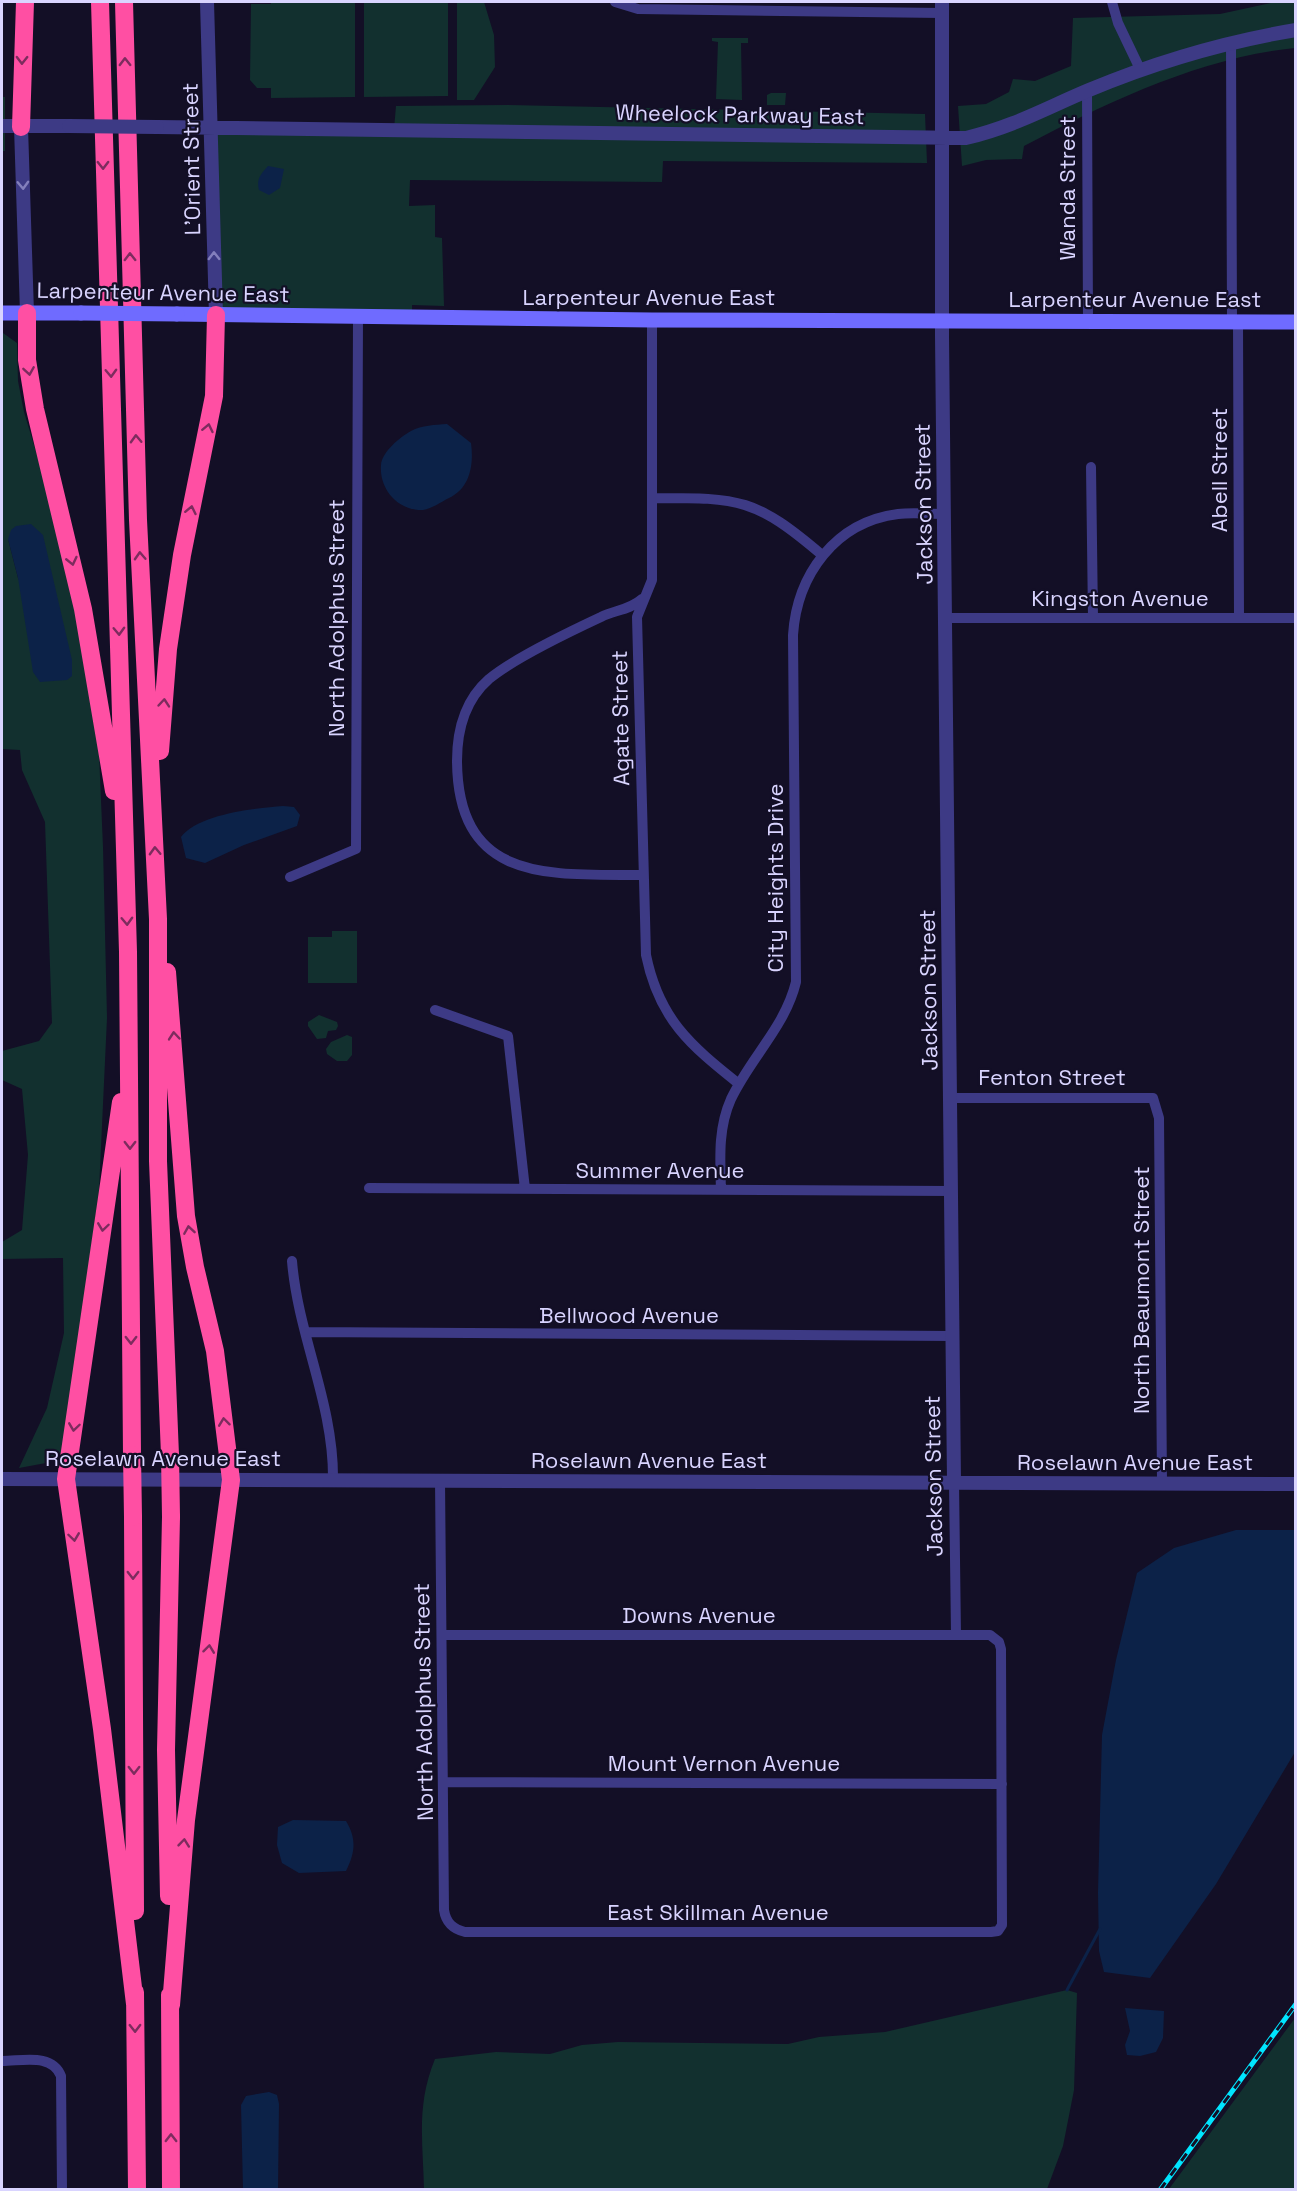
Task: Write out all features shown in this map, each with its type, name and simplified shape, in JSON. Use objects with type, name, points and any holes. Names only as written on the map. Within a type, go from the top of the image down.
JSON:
[{"type":"highway","points":[[21,127],[25,2]]},
{"type":"highway","points":[[100,2],[129,1044],[137,2190]]},
{"type":"highway","points":[[124,2],[138,520],[158,919],[158,1161],[170,1455],[171,1517],[166,1750],[171,2006],[171,2190]]},
{"type":"highway","points":[[27,313],[27,360],[35,409],[83,609],[125,863]]},
{"type":"highway","points":[[154,824],[168,649],[182,555],[214,396],[216,315]]},
{"type":"highway","points":[[158,919],[171,996],[186,1216],[195,1267],[215,1351],[231,1480],[186,1820],[171,2006]]},
{"type":"highway","points":[[129,1044],[66,1479],[102,1729],[135,2004]]},
{"type":"main road","name":"Larpenteur Avenue East","points":[[2,313],[652,320],[1296,322]]},
{"type":"street","name":"L'Orient Street","points":[[207,2],[216,315]]},
{"type":"street","points":[[615,2],[638,9],[942,7]]},
{"type":"street","points":[[1112,2],[1118,23],[1140,69]]},
{"type":"street","name":"Jackson Street","points":[[942,7],[942,321],[956,1635]]},
{"type":"street","name":"Wheelock Parkway East","points":[[2,126],[966,138],[1025,120],[1087,91],[1181,55],[1296,30]]},
{"type":"street","name":"Abell Street","points":[[1230,44],[1239,618]]},
{"type":"street","name":"Wanda Street","points":[[1087,91],[1088,321]]},
{"type":"street","points":[[21,127],[27,313]]},
{"type":"street","name":"North Adolphus Street","points":[[290,877],[356,849],[358,317]]},
{"type":"street","name":"Agate Street","points":[[652,320],[652,580],[637,617],[646,955],[656,992],[684,1037],[739,1084]]},
{"type":"street","points":[[1091,467],[1093,618]]},
{"type":"street","points":[[652,498],[713,498],[746,503],[778,519],[822,555],[849,532],[880,518],[913,513],[944,514]]},
{"type":"street","name":"City Heights Drive","points":[[721,1190],[721,1133],[731,1099],[785,1016],[796,982],[793,635],[798,599],[808,575],[822,555]]},
{"type":"street","points":[[643,875],[549,874],[532,871],[506,860],[484,842],[468,819],[458,788],[457,751],[461,722],[468,705],[488,680],[511,664],[602,616],[631,608],[644,597]]},
{"type":"street","name":"Kingston Avenue","points":[[945,618],[1296,618]]},
{"type":"street","points":[[435,1010],[508,1036],[525,1189]]},
{"type":"street","name":"Fenton Street","points":[[950,1098],[1153,1098]]},
{"type":"street","name":"North Beaumont Street","points":[[1153,1098],[1159,1118],[1162,1482]]},
{"type":"street","name":"Summer Avenue","points":[[369,1188],[951,1191]]},
{"type":"street","points":[[292,1261],[297,1303],[332,1436],[333,1480]]},
{"type":"street","name":"Bellwood Avenue","points":[[305,1332],[953,1336]]},
{"type":"street","name":"Roselawn Avenue East","points":[[2,1479],[1162,1482],[1296,1485]]},
{"type":"street","name":"North Adolphus Street","points":[[440,1480],[445,1782],[444,1910],[448,1922]]},
{"type":"street","name":"Downs Avenue","points":[[442,1635],[956,1635]]},
{"type":"street","points":[[956,1635],[990,1635],[1000,1645],[1002,1784]]},
{"type":"street","name":"Mount Vernon Avenue","points":[[445,1782],[1002,1784]]},
{"type":"street","name":"East Skillman Avenue","points":[[448,1922],[455,1929],[465,1932],[991,1932],[998,1930],[1003,1922],[1002,1784]]},
{"type":"street","points":[[2,2061],[49,2061],[57,2066],[61,2076],[62,2190]]},
{"type":"green space","points":[[271,2],[355,2],[355,97],[271,98],[271,88],[257,88],[250,80],[251,4],[271,4]]},
{"type":"green space","points":[[364,2],[448,2],[448,96],[364,97]]},
{"type":"green space","points":[[457,2],[484,2],[494,35],[495,67],[474,100],[457,100]]},
{"type":"green space","points":[[1275,2],[1295,2],[1295,48],[1225,61],[1155,84],[1087,114],[1024,146],[1022,159],[986,160],[962,166],[958,106],[986,104],[1009,92],[1013,79],[1035,81],[1071,66],[1073,18],[1220,14]]},
{"type":"green space","points":[[712,38],[748,38],[748,43],[741,43],[742,100],[716,99],[718,42],[712,41]]},
{"type":"green space","points":[[786,93],[785,105],[767,105],[767,95]]},
{"type":"green space","points":[[2,97],[5,97],[5,151],[2,151]]},
{"type":"green space","points":[[507,105],[925,114],[927,163],[663,161],[662,182],[410,180],[409,206],[435,205],[435,237],[442,238],[444,306],[412,305],[412,317],[216,315],[211,128],[394,129],[396,106]]},
{"type":"green space","points":[[2,329],[3,333],[17,343],[18,381],[24,412],[60,531],[98,730],[107,1018],[99,1190],[62,1460],[19,1468],[47,1408],[64,1333],[63,1258],[2,1259],[2,1242],[22,1230],[28,1155],[22,1089],[2,1080],[2,1051],[39,1041],[52,1023],[45,822],[22,770],[20,750],[2,749]],"holes":[[[8,539],[67,680],[18,578]]]},
{"type":"green space","points":[[332,931],[357,931],[357,983],[308,983],[308,937],[332,937]]},
{"type":"green space","points":[[319,1015],[337,1022],[338,1026],[336,1030],[328,1031],[326,1038],[317,1039],[308,1026],[308,1022]]},
{"type":"green space","points":[[347,1035],[352,1037],[352,1055],[347,1061],[337,1061],[327,1054],[326,1049],[331,1042]]},
{"type":"green space","points":[[1067,1990],[1077,1993],[1074,2090],[1063,2146],[1047,2189],[424,2189],[423,2108],[425,2092],[435,2059],[496,2052],[550,2054],[582,2045],[618,2042],[788,2044],[819,2037],[885,2032]]},
{"type":"green space","points":[[1295,2018],[1295,2189],[1169,2189]]},
{"type":"water","points":[[268,166],[284,169],[280,188],[269,195],[259,190],[258,186],[260,177]]},
{"type":"water","points":[[447,424],[471,443],[471,467],[466,482],[456,494],[429,508],[423,510],[406,507],[392,497],[383,483],[382,460],[397,441],[411,431],[424,426]]},
{"type":"water","points":[[31,524],[43,535],[72,660],[72,676],[67,680],[40,682],[33,672],[18,578],[8,539],[11,530],[16,526]]},
{"type":"water","points":[[283,806],[294,807],[300,815],[297,826],[244,845],[205,863],[186,858],[181,837],[200,823],[228,814]]},
{"type":"water","points":[[1236,1530],[1295,1530],[1295,1752],[1216,1884],[1150,1978],[1104,1972],[1099,1951],[1098,1893],[1102,1735],[1116,1660],[1137,1573],[1174,1548]]},
{"type":"water","points":[[293,1820],[346,1821],[354,1846],[346,1871],[299,1873],[282,1863],[277,1845],[278,1827]]},
{"type":"water","points":[[1125,2008],[1164,2011],[1163,2038],[1156,2052],[1140,2056],[1127,2055],[1125,2045],[1130,2031]]},
{"type":"water","points":[[269,2092],[277,2095],[279,2104],[278,2189],[243,2189],[241,2105],[246,2096]]},
{"type":"waterway","points":[[1067,1990],[1100,1929]]},
{"type":"railway","points":[[1160,2190],[1296,2004]]}]
